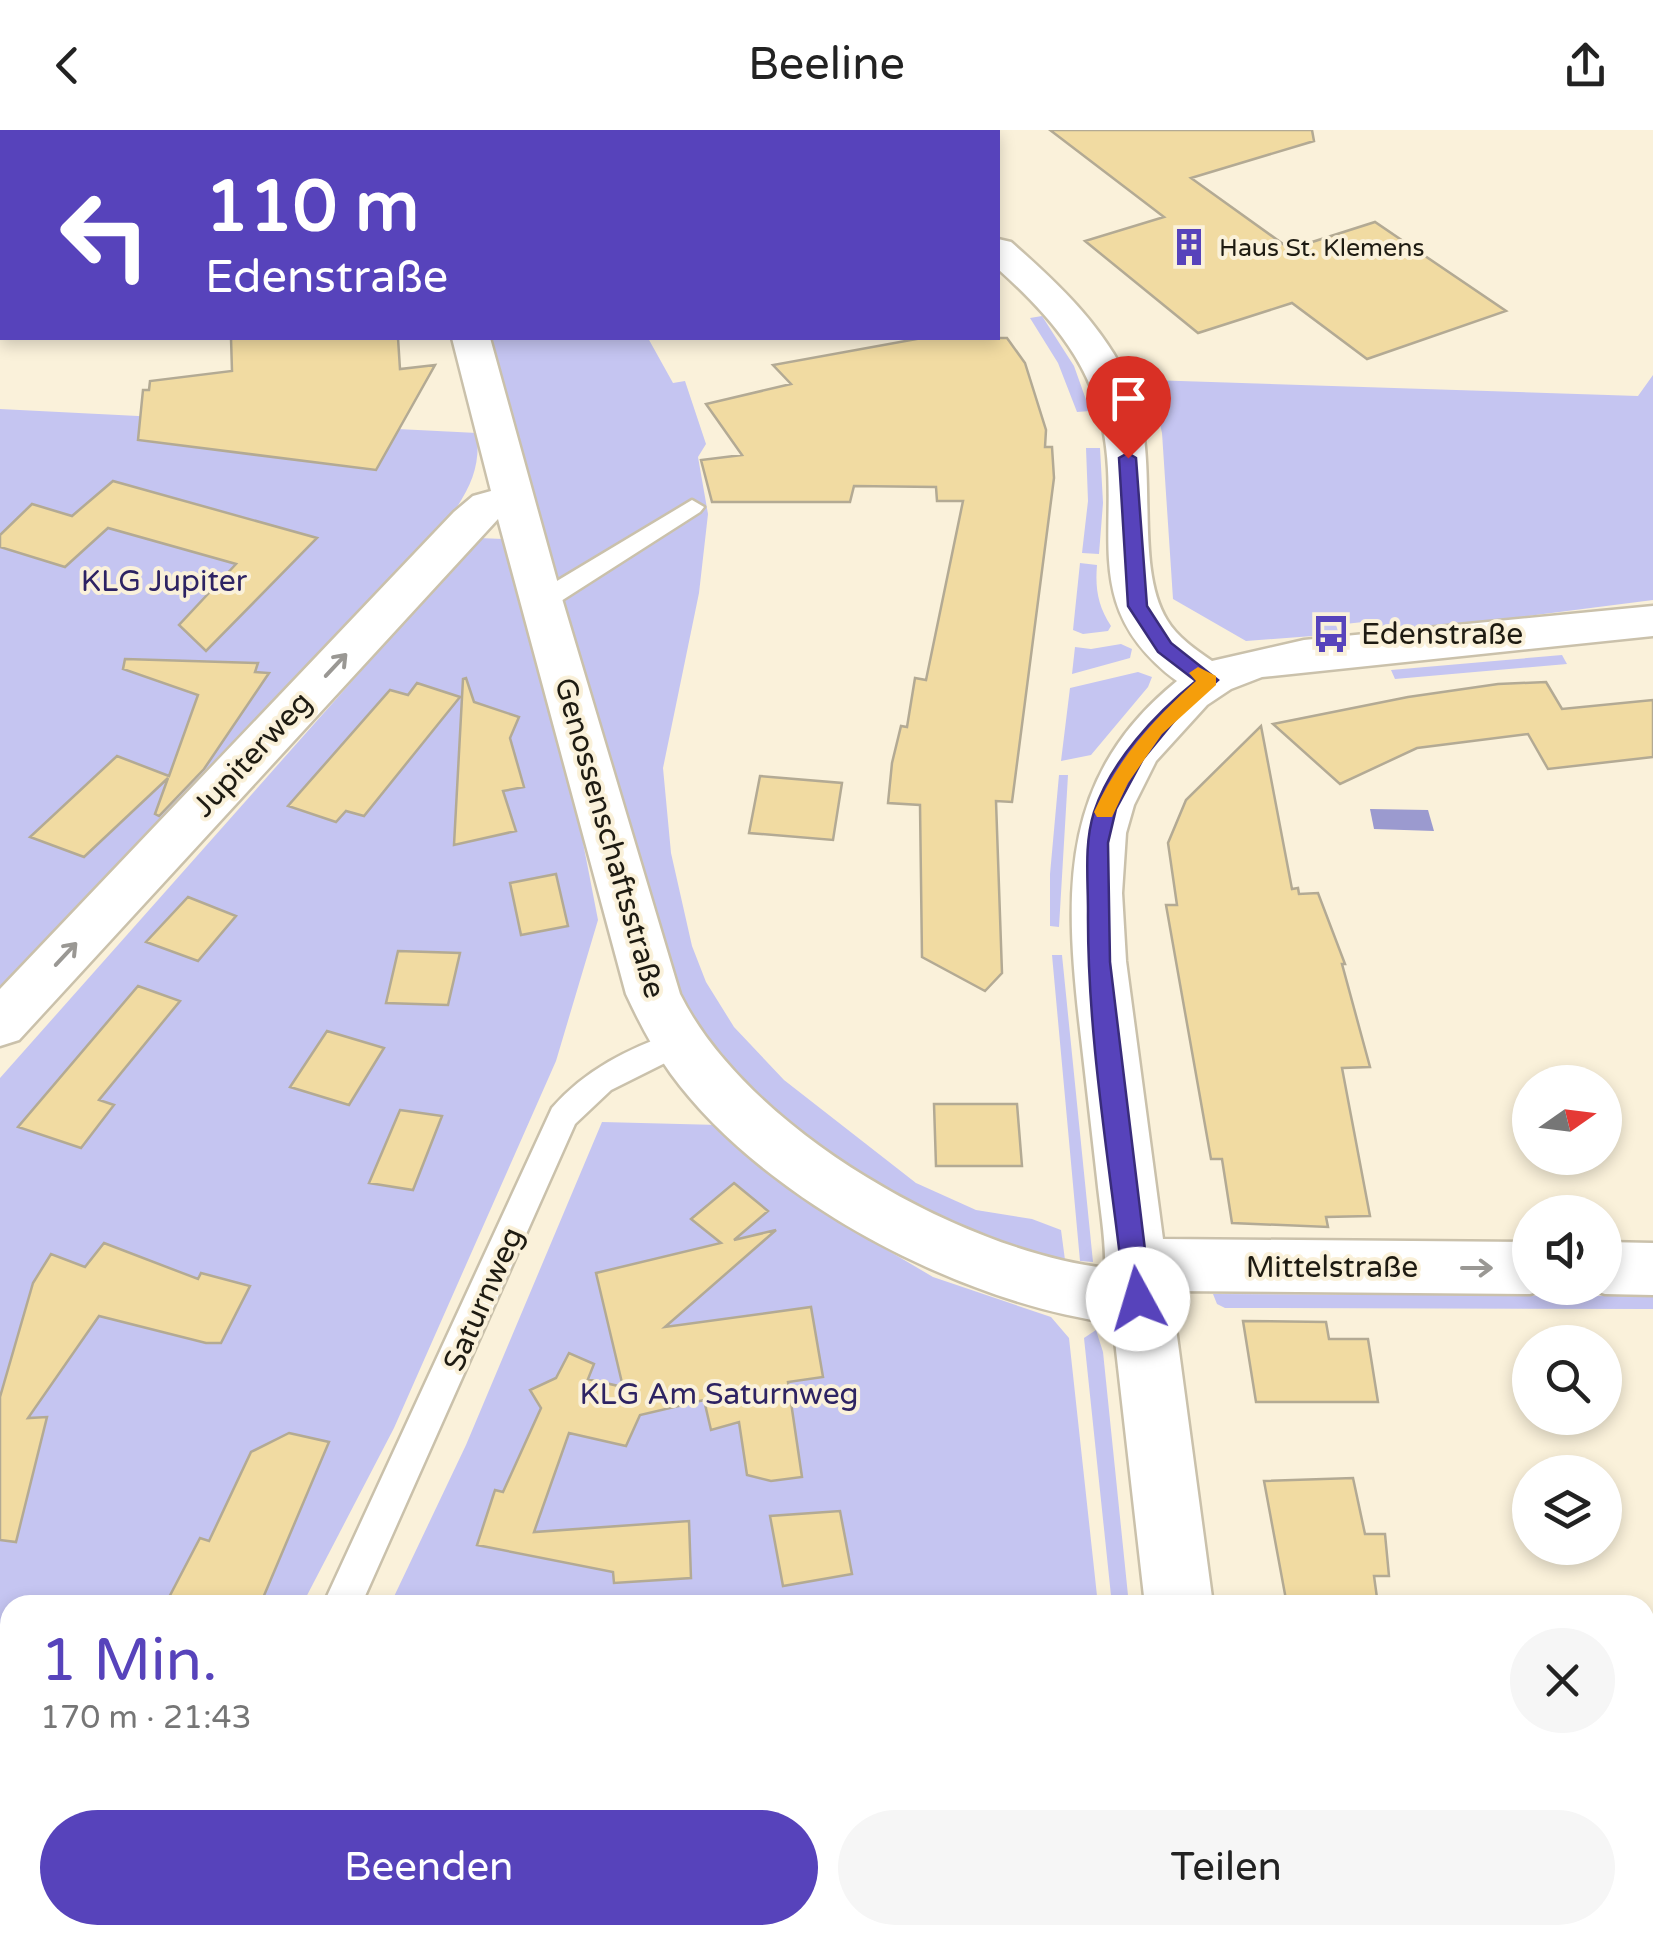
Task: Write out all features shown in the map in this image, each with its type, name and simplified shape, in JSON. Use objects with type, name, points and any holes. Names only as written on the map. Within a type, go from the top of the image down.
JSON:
[{"type":"street","points":[[1000,252],[1074,324],[1106,377],[1126,438],[1138,606],[1165,648],[1209,680]]},
{"type":"street","name":"Genossenschaftsstraße","points":[[472,340],[541,602],[653,994],[676,1044],[733,1107],[803,1164],[853,1201],[912,1236],[968,1260],[1085,1292],[1136,1282]]},
{"type":"street","name":"Jupiterweg","points":[[0,1025],[470,521],[488,506],[514,498]]},
{"type":"street","points":[[1178,1595],[1098,962],[1098,843],[1105,809],[1135,755],[1174,709],[1209,680],[1248,666],[1310,656],[1653,621]]},
{"type":"street","points":[[1622,1268],[1653,1269]]},
{"type":"street","name":"Mittelstraße","points":[[1136,1282],[1512,1269]]},
{"type":"lane","points":[[541,602],[692,507]]},
{"type":"lane","name":"Saturnweg","points":[[347,1595],[424,1432],[563,1117],[590,1087],[608,1074],[676,1044]]},
{"type":"green space","points":[[1042,316],[1074,366],[1090,411],[1077,412],[1058,363],[1030,318]]},
{"type":"green space","points":[[491,340],[649,340],[673,383],[685,381],[706,444],[698,457],[708,514],[699,593],[663,768],[671,853],[692,946],[706,982],[734,1027],[784,1080],[916,1183],[976,1210],[1032,1219],[1061,1230],[1065,1260],[971,1235],[918,1212],[828,1152],[714,1058],[674,985],[647,909],[611,756],[602,757]]},
{"type":"green space","points":[[1653,375],[1653,600],[1380,635],[1372,621],[1336,625],[1339,634],[1246,641],[1173,599],[1162,433],[1150,380],[1638,396]]},
{"type":"green space","name":"KLG Jupiter","points":[[0,409],[477,433],[478,444],[474,472],[457,507],[0,997]]},
{"type":"green space","points":[[1086,448],[1100,448],[1103,503],[1099,554],[1082,553],[1088,501]]},
{"type":"green space","points":[[479,538],[503,539],[580,827],[598,920],[556,1061],[394,1428],[307,1595],[0,1595],[0,1078]]},
{"type":"green space","points":[[1080,563],[1097,565],[1097,590],[1111,626],[1108,631],[1083,634],[1073,630]]},
{"type":"green space","points":[[1121,644],[1132,649],[1130,658],[1072,674],[1075,647],[1091,649]]},
{"type":"green space","points":[[1562,655],[1567,664],[1395,679],[1391,670]]},
{"type":"green space","points":[[1138,672],[1152,677],[1148,687],[1091,755],[1061,761],[1070,688]]},
{"type":"green space","points":[[1059,775],[1068,775],[1059,927],[1050,926],[1050,874]]},
{"type":"green space","points":[[1052,955],[1062,955],[1093,1262],[1080,1261]]},
{"type":"green space","name":"KLG Am Saturnweg","points":[[602,1122],[719,1125],[838,1221],[933,1277],[1051,1317],[1069,1338],[1097,1595],[395,1595],[466,1445]]},
{"type":"green space","points":[[1213,1294],[1512,1295],[1512,1305],[1622,1305],[1622,1296],[1653,1296],[1653,1309],[1225,1308],[1217,1304]]},
{"type":"green space","points":[[1096,1330],[1103,1352],[1128,1595],[1111,1595],[1084,1338]]},
{"type":"shaded area","points":[[1370,809],[1428,810],[1434,831],[1374,829]]},
{"type":"building","name":"Haus St. Klemens","points":[[1050,130],[1312,130],[1314,141],[1191,178],[1290,249],[1375,222],[1506,311],[1367,359],[1292,303],[1198,333],[1085,241],[1164,217]]},
{"type":"building","points":[[1000,338],[1007,338],[1025,363],[1046,430],[1045,447],[1052,447],[1054,478],[1012,802],[996,801],[1002,973],[985,991],[922,957],[920,805],[888,803],[892,763],[901,726],[907,727],[915,678],[926,680],[963,501],[937,501],[936,487],[854,486],[850,502],[712,502],[701,460],[742,455],[706,404],[791,384],[773,365],[911,340]]},
{"type":"building","points":[[231,340],[398,340],[400,369],[435,365],[376,470],[138,440],[143,390],[149,390],[150,381],[232,371]]},
{"type":"building","points":[[113,481],[317,538],[206,651],[179,625],[236,564],[108,528],[65,567],[0,547],[0,535],[32,504],[72,516]]},
{"type":"building","points":[[125,659],[258,663],[255,672],[269,673],[204,769],[159,816],[155,814],[168,778],[84,857],[30,837],[117,756],[169,776],[198,695],[123,669]]},
{"type":"building","points":[[466,678],[474,702],[519,717],[510,738],[524,787],[503,791],[516,831],[454,845],[463,679]]},
{"type":"building","points":[[1546,682],[1562,709],[1653,700],[1653,757],[1548,769],[1528,734],[1417,748],[1340,784],[1273,724],[1408,697],[1498,684]]},
{"type":"building","points":[[417,683],[460,697],[364,816],[346,811],[336,822],[288,806],[390,690],[408,695]]},
{"type":"building","points":[[1261,726],[1292,889],[1298,888],[1299,894],[1318,893],[1345,964],[1370,1067],[1342,1068],[1370,1216],[1326,1217],[1328,1227],[1232,1223],[1222,1159],[1211,1159],[1166,905],[1177,905],[1168,843],[1186,800]]},
{"type":"building","points":[[760,776],[842,783],[833,840],[749,833]]},
{"type":"building","points":[[556,874],[568,926],[521,935],[510,883]]},
{"type":"building","points":[[188,897],[236,916],[198,961],[146,942]]},
{"type":"building","points":[[398,951],[460,953],[448,1005],[386,1003]]},
{"type":"building","points":[[138,986],[180,1001],[99,1100],[114,1105],[81,1148],[18,1127]]},
{"type":"building","points":[[327,1031],[384,1048],[349,1105],[290,1087]]},
{"type":"building","points":[[934,1104],[1017,1104],[1022,1166],[936,1166]]},
{"type":"building","points":[[400,1110],[442,1116],[413,1190],[369,1183]]},
{"type":"building","points":[[734,1183],[768,1211],[734,1240],[776,1230],[665,1327],[811,1307],[823,1377],[788,1382],[802,1477],[771,1481],[747,1475],[739,1422],[711,1430],[704,1400],[640,1415],[626,1446],[569,1433],[534,1532],[689,1521],[691,1578],[614,1583],[613,1572],[477,1545],[495,1490],[503,1492],[541,1408],[530,1390],[556,1378],[569,1353],[594,1364],[588,1379],[623,1387],[596,1273],[721,1243],[691,1219]]},
{"type":"building","points":[[104,1243],[198,1279],[201,1273],[250,1286],[221,1343],[206,1343],[99,1316],[28,1418],[47,1417],[16,1542],[0,1540],[0,1397],[33,1283],[51,1254],[85,1267]]},
{"type":"building","points":[[1243,1321],[1326,1322],[1329,1339],[1368,1339],[1378,1402],[1256,1402]]},
{"type":"building","points":[[289,1433],[329,1442],[264,1595],[170,1595],[200,1538],[209,1541],[251,1452]]},
{"type":"building","points":[[1353,1478],[1365,1534],[1385,1534],[1389,1576],[1374,1576],[1377,1595],[1285,1595],[1264,1481]]},
{"type":"building","points":[[840,1511],[852,1574],[783,1586],[770,1516]]},
{"type":"slow traffic","points":[[1105,812],[1135,755],[1174,709],[1209,680],[1198,673]]},
{"type":"place","name":"Haus St. Klemens","points":[[1189,247]]},
{"type":"place","name":"Edenstraße","points":[[1331,634]]},
{"type":"route","points":[[1128,458],[1138,606],[1149,629],[1165,648],[1209,680],[1174,709],[1135,755],[1105,809],[1098,843],[1098,962],[1138,1299]]}]
